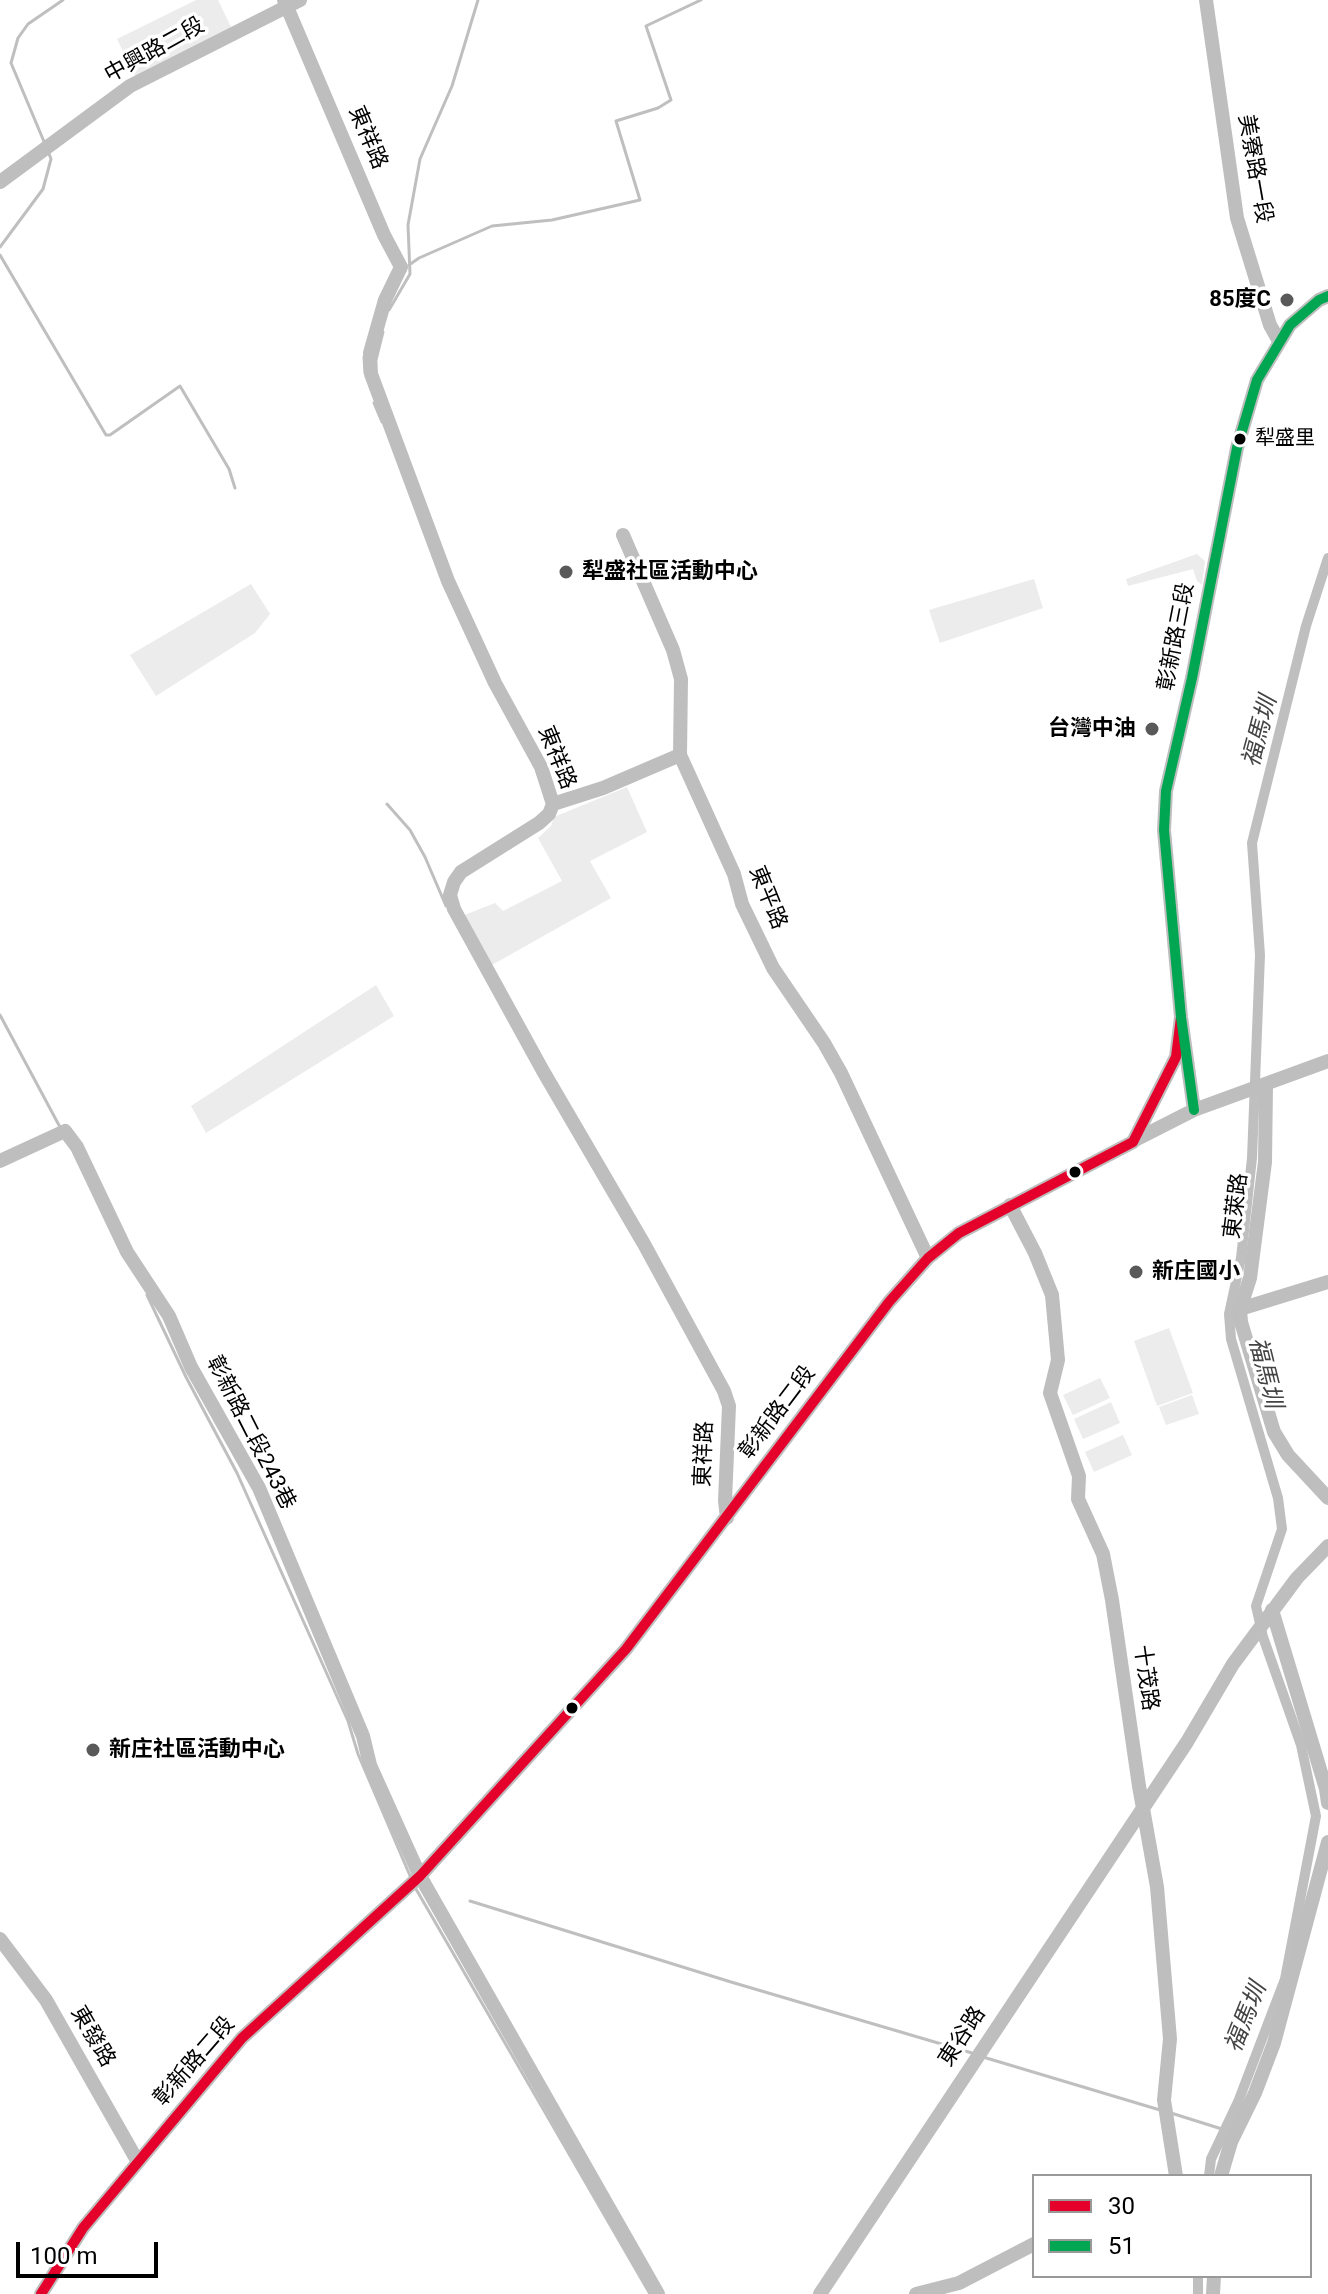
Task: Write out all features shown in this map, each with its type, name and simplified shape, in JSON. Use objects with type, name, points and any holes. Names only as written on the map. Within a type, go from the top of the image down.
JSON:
[{"type":"street","name":"美寮路一段","points":[[1206,0],[1237,218],[1270,325],[1279,341]]},
{"type":"street","name":"中興路二段","points":[[0,182],[130,86],[291,2]]},
{"type":"street","name":"東祥路","points":[[291,2],[384,235],[401,267],[385,300],[370,353],[371,374],[448,581],[495,683],[541,767],[553,804],[549,814],[539,823],[461,872],[450,895],[454,909],[724,1391],[729,1406],[727,1518]]},
{"type":"street","name":"彰新路三段","points":[[1181,1017],[1164,830],[1166,791],[1192,678],[1237,448],[1257,380],[1290,325],[1328,296]]},
{"type":"street","name":"東平路","points":[[623,535],[673,650],[681,679],[680,755],[734,874],[742,904],[773,968],[841,1073],[928,1258]]},
{"type":"street","points":[[553,804],[603,788],[680,755]]},
{"type":"street","points":[[1181,1017],[1194,1110]]},
{"type":"street","points":[[1133,1142],[1160,1094],[1176,1057],[1181,1017]]},
{"type":"street","name":"彰新路二段","points":[[41,2294],[83,2228],[242,2038],[415,1880],[626,1649],[889,1302],[928,1258],[959,1233],[1194,1110],[1328,1061]]},
{"type":"street","name":"東萊路","points":[[1261,1085],[1265,1162],[1250,1278],[1240,1309],[1241,1322],[1274,1432],[1288,1455],[1328,1498]]},
{"type":"street","name":"彰新路二段243巷","points":[[0,1161],[60,1134],[77,1147],[127,1252],[169,1316],[191,1367],[259,1488],[363,1736],[370,1765],[415,1880]]},
{"type":"street","name":"十茂路","points":[[1010,1205],[1052,1295],[1058,1360],[1050,1393],[1079,1476],[1078,1499],[1103,1554],[1157,1887],[1170,2039],[1164,2100],[1176,2174]]},
{"type":"street","points":[[1240,1309],[1328,1282]]},
{"type":"street","points":[[1143,1805],[1187,1742],[1233,1664],[1272,1610],[1328,1546]]},
{"type":"street","points":[[1272,1610],[1328,1803]]},
{"type":"street","name":"東谷路","points":[[820,2294],[1143,1805]]},
{"type":"street","points":[[1222,2174],[1231,2142],[1255,2093],[1274,2043],[1328,1842]]},
{"type":"street","points":[[415,1880],[658,2294]]},
{"type":"street","name":"東發路","points":[[0,1939],[46,2000],[138,2162]]},
{"type":"street","points":[[916,2294],[961,2288],[1032,2245]]},
{"type":"shaded area","points":[[196,0],[218,0],[232,29],[135,76],[117,39]]},
{"type":"shaded area","points":[[1197,554],[1205,561],[1202,585],[1193,569],[1128,586],[1126,579]]},
{"type":"shaded area","points":[[1034,579],[1043,608],[940,643],[929,610]]},
{"type":"shaded area","points":[[251,584],[270,614],[255,633],[156,696],[130,655]]},
{"type":"shaded area","points":[[627,787],[647,832],[590,861],[611,898],[483,970],[457,918],[495,903],[503,911],[562,881],[538,838],[551,826],[554,817]]},
{"type":"shaded area","points":[[376,985],[394,1016],[206,1133],[191,1106]]},
{"type":"shaded area","points":[[1169,1328],[1193,1393],[1157,1406],[1134,1341]]},
{"type":"shaded area","points":[[1100,1378],[1110,1398],[1073,1415],[1063,1395]]},
{"type":"shaded area","points":[[1192,1395],[1199,1414],[1166,1425],[1159,1407]]},
{"type":"shaded area","points":[[1111,1402],[1120,1423],[1083,1439],[1074,1419]]},
{"type":"shaded area","points":[[1123,1435],[1132,1455],[1094,1472],[1085,1452]]},
{"type":"waterway","points":[[45,144],[11,63],[18,38],[28,24],[63,0]]},
{"type":"waterway","points":[[389,310],[410,274],[408,225],[420,159],[452,86],[478,0]]},
{"type":"waterway","points":[[409,265],[492,226],[552,220],[640,200],[616,121],[658,108],[671,100],[646,26],[701,0]]},
{"type":"waterway","points":[[0,247],[43,189],[51,159],[48,151]]},
{"type":"waterway","points":[[0,255],[106,435],[180,386],[229,469],[235,488]]},
{"type":"waterway","points":[[376,360],[383,332]]},
{"type":"waterway","points":[[364,357],[365,373]]},
{"type":"waterway","points":[[374,403],[382,422]]},
{"type":"waterway","name":"福馬圳","points":[[1209,2174],[1211,2159],[1238,2102],[1285,1979],[1316,1816],[1301,1745],[1263,1637],[1256,1606],[1282,1529],[1278,1498],[1231,1339],[1229,1314],[1241,1258],[1252,1158],[1260,955],[1252,843],[1306,626],[1328,558]]},
{"type":"waterway","points":[[387,804],[410,830],[446,906]]},
{"type":"waterway","points":[[0,1015],[61,1129]]},
{"type":"waterway","points":[[147,1295],[237,1473],[348,1721],[358,1754],[411,1878]]},
{"type":"waterway","points":[[416,1889],[650,2294]]},
{"type":"waterway","points":[[470,1901],[972,2053]]},
{"type":"waterway","points":[[983,2057],[1160,2110]]},
{"type":"waterway","points":[[1171,2113],[1225,2130]]},
{"type":"waterway","name":"福馬圳","points":[[1198,2278],[1198,2294]]},
{"type":"transit line","name":"51","points":[[1194,1110],[1181,1017],[1164,830],[1166,791],[1192,678],[1237,448],[1257,380],[1290,325],[1328,296]]},
{"type":"transit line","name":"30","points":[[41,2294],[83,2228],[242,2038],[420,1876],[626,1649],[889,1302],[928,1258],[959,1233],[1133,1142],[1176,1057],[1181,1017]]},
{"type":"place","name":"85度C","points":[[1287,300]]},
{"type":"place","name":"犁盛里","points":[[1240,439]]},
{"type":"place","name":"犁盛社區活動中心","points":[[566,572]]},
{"type":"place","name":"台灣中油","points":[[1152,729]]},
{"type":"place","name":"新庄國小","points":[[1136,1272]]},
{"type":"place","name":"新庄社區活動中心","points":[[93,1750]]}]
